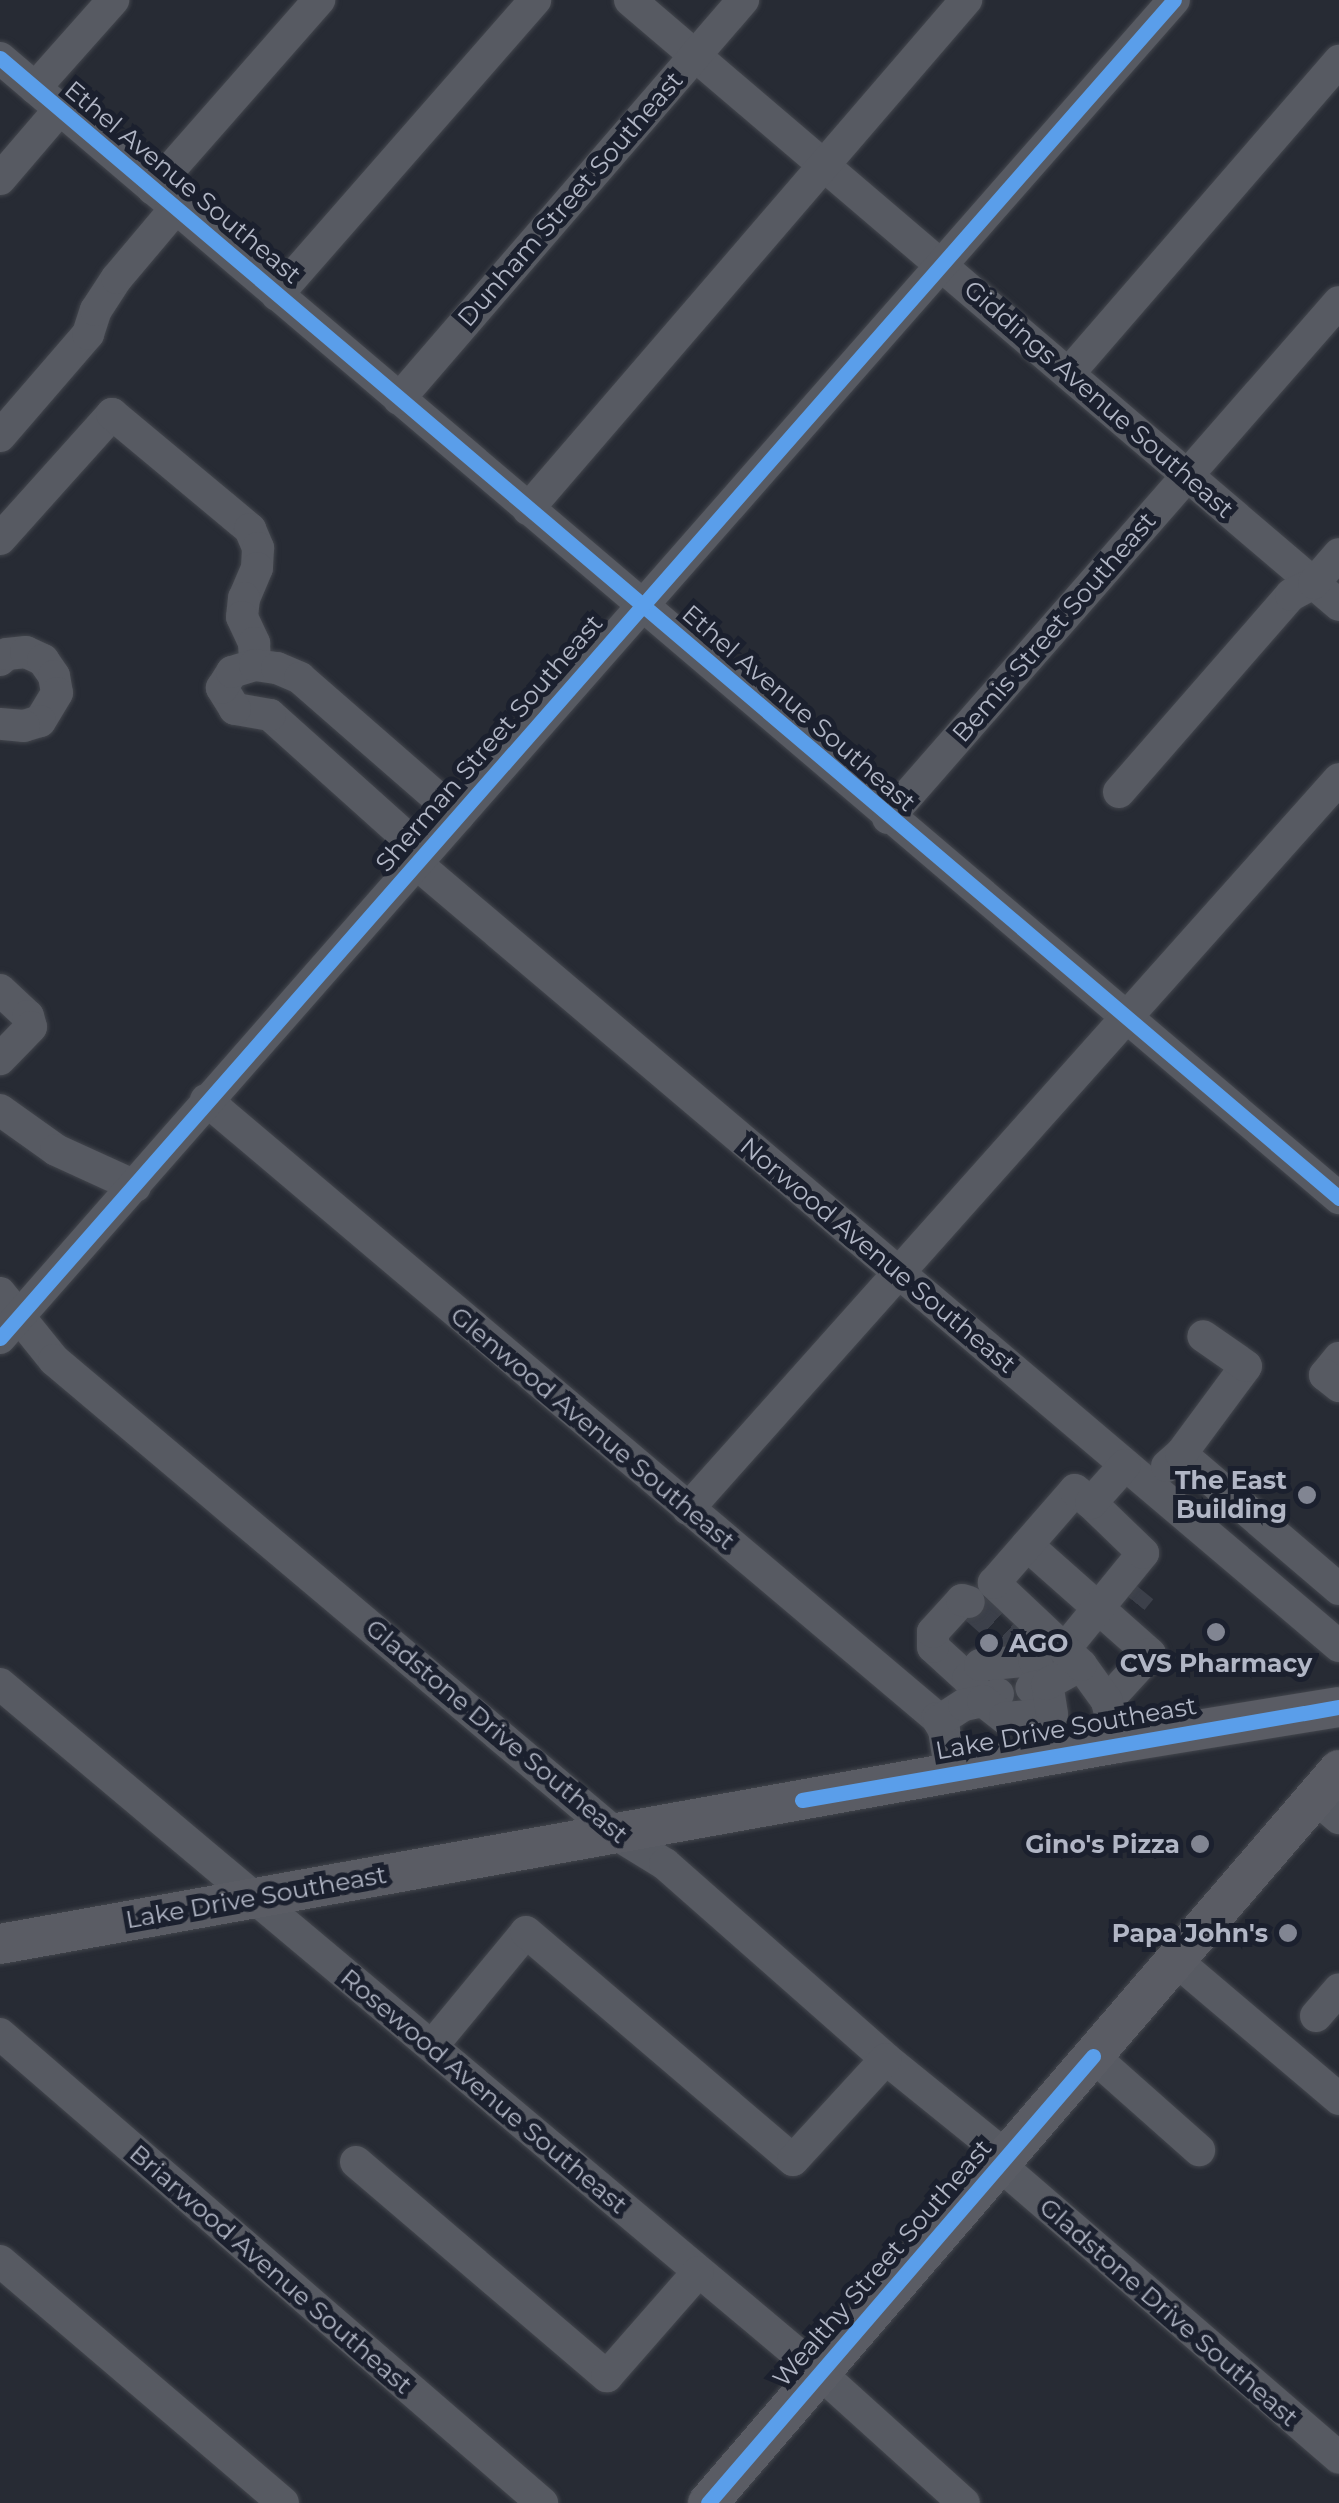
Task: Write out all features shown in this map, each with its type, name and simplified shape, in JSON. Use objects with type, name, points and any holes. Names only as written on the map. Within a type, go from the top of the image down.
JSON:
[{"type":"main road","name":"Lake Drive Southeast","points":[[0,1944],[1117,1743],[1339,1708]]},
{"type":"main road","name":"Wealthy Street Southeast","points":[[708,2503],[1004,2161],[1173,1958],[1331,1795]]},
{"type":"street","points":[[0,179],[113,0]]},
{"type":"street","points":[[0,436],[88,334],[96,310],[165,198],[319,0]]},
{"type":"street","points":[[278,295],[535,0]]},
{"type":"street","name":"Giddings Avenue Southeast","points":[[630,0],[1326,594]]},
{"type":"street","name":"Dunham Street Southeast","points":[[399,399],[743,0]]},
{"type":"street","points":[[528,510],[966,0]]},
{"type":"street","name":"Sherman Street Southeast","points":[[6,1316],[135,1186],[206,1100],[1174,0]]},
{"type":"street","name":"Ethel Avenue Southeast","points":[[0,58],[888,818],[1339,1198]]},
{"type":"street","points":[[1069,373],[1339,61]]},
{"type":"street","name":"Bemis Street Southeast","points":[[888,818],[1339,302]]},
{"type":"street","points":[[0,539],[112,414],[250,529],[258,548],[257,568],[244,598],[242,617],[254,643],[255,665],[300,678],[458,816]]},
{"type":"street","points":[[1119,792],[1291,595],[1326,594],[1339,554]]},
{"type":"street","points":[[0,660],[7,654],[26,652],[44,660],[54,676],[57,693],[40,721],[24,726],[0,724]]},
{"type":"street","name":"Norwood Avenue Southeast","points":[[255,665],[232,672],[222,688],[235,709],[270,714],[421,859],[896,1271],[1339,1646]]},
{"type":"street","points":[[688,1509],[1123,1016],[1339,779]]},
{"type":"street","points":[[0,990],[28,1016],[31,1028],[0,1059]]},
{"type":"street","name":"Glenwood Avenue Southeast","points":[[206,1100],[939,1721]]},
{"type":"street","points":[[0,1110],[56,1150],[135,1186]]},
{"type":"street","name":"Gladstone Drive Southeast","points":[[6,1316],[616,1834],[665,1864],[1339,2458]]},
{"type":"street","points":[[1090,1503],[1136,1474],[1181,1454],[1246,1366],[1203,1336]]},
{"type":"street","points":[[1339,1358],[1326,1374],[1339,1386]]},
{"type":"street","points":[[1181,1454],[1339,1590]]},
{"type":"street","points":[[933,1647],[983,1692],[1005,1718],[1052,1714],[1045,1665],[994,1583],[1076,1490],[1143,1553],[1119,1600],[1045,1665]]},
{"type":"street","points":[[1027,1545],[1119,1600],[1150,1654],[1107,1701]]},
{"type":"street","points":[[896,1684],[933,1647],[933,1632],[962,1600],[968,1602]]},
{"type":"street","points":[[983,1692],[980,1665],[1045,1665],[1107,1701],[1117,1743]]},
{"type":"street","name":"Rosewood Avenue Southeast","points":[[0,1684],[820,2373],[964,2503]]},
{"type":"street","points":[[950,1774],[939,1721],[983,1692]]},
{"type":"street","points":[[433,2045],[526,1932],[793,2160],[886,2059]]},
{"type":"street","points":[[1173,1958],[1339,2099]]},
{"type":"street","points":[[1316,2016],[1339,1990]]},
{"type":"street","name":"Briarwood Avenue Southeast","points":[[0,2034],[542,2503]]},
{"type":"street","points":[[1093,2056],[1200,2150]]},
{"type":"street","points":[[356,2162],[606,2376],[698,2272]]},
{"type":"street","points":[[0,2261],[283,2503]]},
{"type":"tunnel","points":[[1132,1600],[1141,1589]]},
{"type":"tunnel","points":[[969,1602],[1013,1641]]},
{"type":"cycle path","points":[[0,1338],[1174,0]]},
{"type":"cycle path","points":[[0,58],[1339,1198]]},
{"type":"cycle path","points":[[802,1800],[1339,1707]]},
{"type":"cycle path","points":[[708,2503],[1093,2056]]},
{"type":"place","name":"The East Building","points":[[1307,1495]]},
{"type":"place","name":"CVS Pharmacy","points":[[1216,1632]]},
{"type":"place","name":"AGO","points":[[989,1643]]},
{"type":"place","name":"Gino's Pizza","points":[[1200,1844]]},
{"type":"place","name":"Papa John's","points":[[1288,1933]]}]
